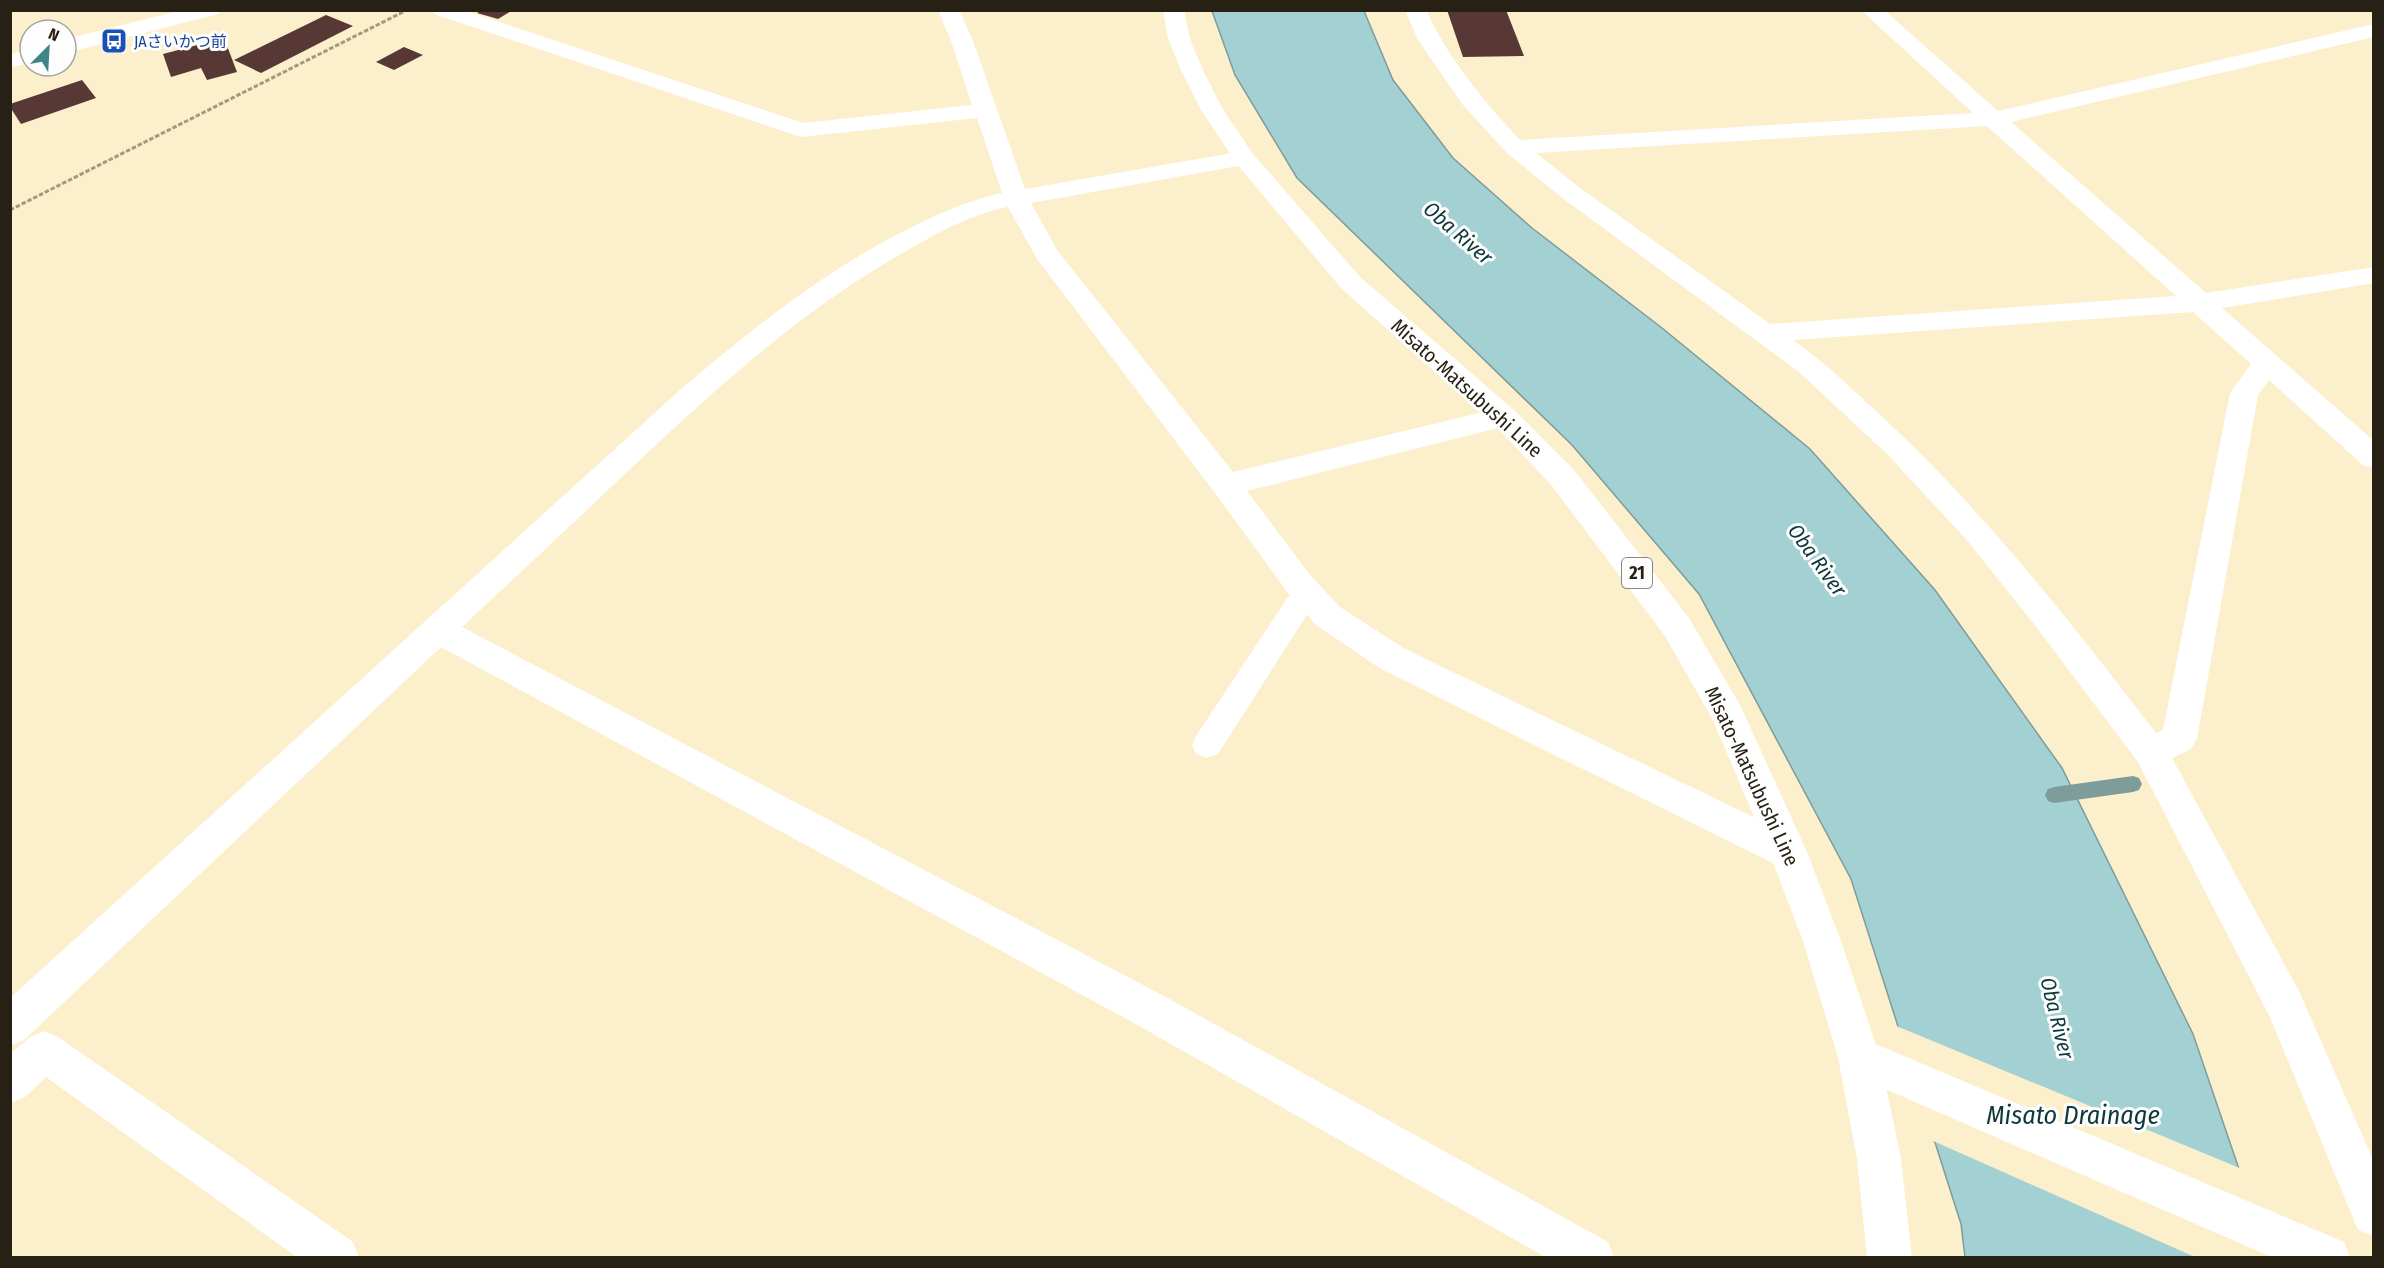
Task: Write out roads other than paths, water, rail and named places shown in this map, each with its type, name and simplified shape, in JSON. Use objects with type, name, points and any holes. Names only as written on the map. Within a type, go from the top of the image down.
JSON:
[{"type":"street","points":[[78,43],[211,10]]},
{"type":"street","points":[[441,10],[801,130],[986,110]]},
{"type":"street","points":[[948,10],[962,41],[1015,197],[1046,253],[1310,596],[1328,616],[1393,659],[1788,852]]},
{"type":"street","name":"Misato-Matsubushi Line","points":[[1173,10],[1179,39],[1192,70],[1211,108],[1244,158],[1351,283],[1503,417],[1563,478],[1677,627],[1728,715],[1788,852],[1822,941],[1859,1057],[1879,1159],[1890,1257]]},
{"type":"street","points":[[1415,10],[1429,40],[1471,100],[1514,147],[1569,192],[1809,365],[1896,446],[1977,531],[2046,615],[2150,751],[2285,1005],[2373,1214]]},
{"type":"street","points":[[1871,10],[2373,458]]},
{"type":"street","points":[[2360,10],[2373,18]]},
{"type":"street","points":[[1514,147],[1993,119],[2373,30]]},
{"type":"street","points":[[10,1026],[437,629],[742,352],[814,296],[877,256],[952,216],[984,204],[1244,158]]},
{"type":"street","points":[[1766,333],[2199,303],[2373,275]]},
{"type":"street","points":[[2150,751],[2180,739],[2244,393],[2266,364]]},
{"type":"street","points":[[1226,485],[1503,417]]},
{"type":"street","points":[[437,629],[1137,1003],[1592,1257]]},
{"type":"street","points":[[10,1082],[44,1051],[337,1257]]},
{"type":"street","points":[[1859,1057],[2328,1257]]},
{"type":"lane","points":[[1207,745],[1298,605],[1310,596]]},
{"type":"water","name":"Misato Drainage","points":[[1212,11],[1364,11],[1393,80],[1453,158],[1532,228],[1662,328],[1810,449],[1935,590],[2062,768],[2193,1034],[2269,1257],[1965,1257],[1961,1224],[1851,879],[1699,594],[1572,445],[1297,178],[1235,75]]},
{"type":"waterway","points":[[2054,795],[2133,784]]},
{"type":"place","name":"JAさいかつ前","points":[[114,41]]},
{"type":"water label","name":"Oba River","points":[[1458,233]]},
{"type":"water label","name":"Oba River","points":[[1817,560]]},
{"type":"water label","name":"Oba River","points":[[2057,1018]]}]
